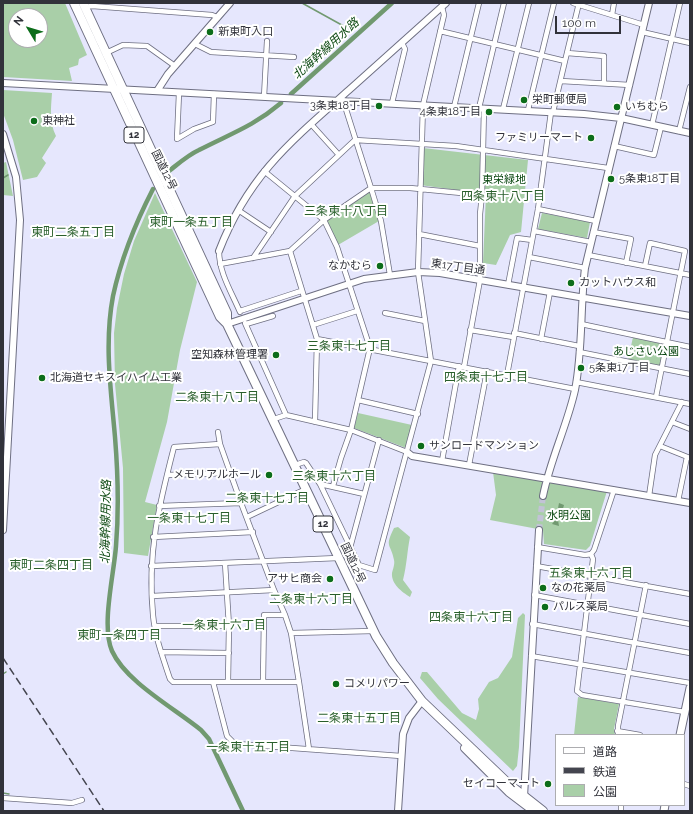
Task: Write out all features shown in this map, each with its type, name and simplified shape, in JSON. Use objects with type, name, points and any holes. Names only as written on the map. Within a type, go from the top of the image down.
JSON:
[{"type":"highway","name":"国道12号","points":[[79,6],[106,53],[123,90],[160,181],[201,269],[227,313],[227,324]]},
{"type":"highway","name":"国道12号","points":[[79,6],[113,89],[200,259],[203,279],[220,317],[227,324],[274,419],[373,631],[392,663],[422,701],[478,764],[524,804]]},
{"type":"highway","name":"12","points":[[524,804],[534,811]]},
{"type":"highway","name":"12","points":[[524,804],[543,811]]},
{"type":"main road","points":[[680,734],[690,692]]},
{"type":"street","points":[[157,91],[175,66],[230,3]]},
{"type":"street","points":[[454,106],[479,3]]},
{"type":"street","points":[[442,461],[480,280],[484,150],[481,108],[504,3]]},
{"type":"street","points":[[504,109],[529,3]]},
{"type":"street","points":[[528,110],[554,3]]},
{"type":"street","points":[[573,3],[644,25]]},
{"type":"street","points":[[612,15],[614,3]]},
{"type":"street","points":[[543,496],[547,478],[575,389],[585,268],[649,3]]},
{"type":"street","points":[[652,125],[680,3]]},
{"type":"street","points":[[507,375],[522,287],[538,209],[552,112],[579,4]]},
{"type":"street","points":[[295,465],[304,462],[306,463],[320,484],[359,565],[375,570],[432,361],[418,272],[420,189],[423,105],[444,15],[444,5]]},
{"type":"street","points":[[301,291],[240,311],[220,264],[219,251],[238,210],[264,171],[288,145],[340,100],[444,5]]},
{"type":"street","points":[[79,6],[212,15],[218,17]]},
{"type":"street","points":[[440,31],[565,61]]},
{"type":"street","points":[[642,32],[690,42]]},
{"type":"street","points":[[264,97],[267,41]]},
{"type":"street","points":[[392,103],[405,49],[402,43]]},
{"type":"street","points":[[195,44],[211,52],[294,56]]},
{"type":"street","points":[[106,53],[123,46],[147,46],[175,66]]},
{"type":"street","points":[[567,53],[604,56],[604,83]]},
{"type":"street","points":[[560,81],[630,85]]},
{"type":"street","points":[[3,83],[528,110],[621,118],[690,133]]},
{"type":"street","points":[[679,131],[690,87]]},
{"type":"street","points":[[179,93],[177,139],[213,122],[214,94]]},
{"type":"street","points":[[340,100],[355,140],[381,221],[390,275]]},
{"type":"street","points":[[311,124],[339,155]]},
{"type":"street","points":[[614,146],[654,155],[661,127]]},
{"type":"street","points":[[3,134],[16,177],[20,220],[3,530]]},
{"type":"street","points":[[253,258],[295,196],[355,140],[422,143],[545,158],[608,168]]},
{"type":"street","points":[[264,171],[324,220],[337,247],[370,348],[351,430],[333,486]]},
{"type":"street","points":[[220,264],[290,251],[324,220],[371,188],[420,189],[482,195]]},
{"type":"street","points":[[538,209],[596,221]]},
{"type":"street","points":[[238,210],[271,232]]},
{"type":"street","points":[[534,231],[591,242]]},
{"type":"street","points":[[593,232],[631,239],[626,263]]},
{"type":"street","points":[[419,234],[480,246]]},
{"type":"street","points":[[508,285],[517,238],[532,240]]},
{"type":"street","points":[[644,266],[650,243],[685,251],[656,397]]},
{"type":"street","points":[[290,251],[301,291],[317,338],[315,422]]},
{"type":"street","points":[[588,255],[690,275]]},
{"type":"street","points":[[529,257],[585,268]]},
{"type":"street","name":"東17丁目通","points":[[227,324],[349,284],[390,275],[418,272],[440,273],[690,316]]},
{"type":"street","points":[[541,339],[550,292]]},
{"type":"street","points":[[313,325],[357,312]]},
{"type":"street","points":[[385,313],[425,321]]},
{"type":"street","points":[[273,316],[245,324],[286,416]]},
{"type":"street","points":[[581,324],[690,347]]},
{"type":"street","points":[[470,330],[541,339],[690,374]]},
{"type":"street","points":[[317,338],[575,389]]},
{"type":"street","points":[[469,466],[487,371]]},
{"type":"street","points":[[576,382],[690,404]]},
{"type":"street","points":[[358,400],[418,414]]},
{"type":"street","points":[[649,496],[655,455],[682,402]]},
{"type":"street","points":[[274,419],[286,416],[351,430],[379,440],[407,452],[412,456],[690,503]]},
{"type":"street","points":[[672,422],[690,429]]},
{"type":"street","points":[[218,432],[220,444],[230,473],[291,633],[309,749]]},
{"type":"street","points":[[350,548],[379,440]]},
{"type":"street","points":[[220,444],[174,447],[166,476],[153,537],[151,566],[155,626],[161,652],[170,679],[173,682],[299,682]]},
{"type":"street","points":[[660,446],[689,457],[678,501]]},
{"type":"street","points":[[166,476],[230,473]]},
{"type":"street","points":[[320,484],[364,494]]},
{"type":"street","points":[[247,517],[306,489]]},
{"type":"street","points":[[537,547],[585,555],[591,554],[594,550],[614,490]]},
{"type":"street","points":[[159,506],[241,503]]},
{"type":"street","points":[[524,804],[532,624],[539,530]]},
{"type":"street","points":[[153,537],[253,532]]},
{"type":"street","points":[[591,554],[593,559],[577,691],[579,693],[622,703],[685,712]]},
{"type":"street","points":[[151,566],[338,558]]},
{"type":"street","points":[[225,563],[229,626],[228,682]]},
{"type":"street","points":[[536,566],[690,594]]},
{"type":"street","points":[[629,734],[618,733],[622,703],[646,586]]},
{"type":"street","points":[[152,596],[274,590]]},
{"type":"street","points":[[534,595],[690,624]]},
{"type":"street","points":[[263,682],[264,615],[285,615]]},
{"type":"street","points":[[532,624],[690,653]]},
{"type":"street","points":[[155,626],[229,626]]},
{"type":"street","points":[[291,633],[373,631]]},
{"type":"street","points":[[161,652],[229,653]]},
{"type":"street","points":[[531,656],[690,683]]},
{"type":"street","points":[[213,682],[227,736],[233,742],[238,744],[401,756]]},
{"type":"street","points":[[398,811],[401,756],[405,726],[422,701]]},
{"type":"street","points":[[3,798],[72,803],[82,800]]},
{"type":"green space","points":[[3,3],[65,3],[87,55],[79,59],[78,65],[69,68],[72,81],[3,77]]},
{"type":"green space","points":[[3,90],[52,93],[51,120],[56,136],[42,158],[46,163],[37,177],[23,180],[13,140],[3,113]]},
{"type":"green space","name":"東栄緑地","points":[[423,148],[528,160],[521,232],[510,235],[496,265],[483,263],[486,194],[420,185]]},
{"type":"green space","points":[[6,162],[13,196],[3,195],[3,163]]},
{"type":"green space","points":[[370,191],[379,221],[338,245],[326,220]]},
{"type":"green space","points":[[155,193],[197,282],[180,350],[167,422],[145,502],[157,505],[148,556],[124,553],[123,468],[115,384],[114,333],[117,308],[124,274],[134,241]]},
{"type":"green space","points":[[542,213],[590,222],[587,238],[538,229]]},
{"type":"green space","name":"あじさい公園","points":[[633,337],[664,344],[660,366],[628,360]]},
{"type":"green space","points":[[358,413],[412,425],[406,448],[354,428]]},
{"type":"green space","name":"水明公園","points":[[493,472],[607,491],[590,546],[586,550],[544,544],[543,530],[490,520],[496,495]]},
{"type":"green space","points":[[398,527],[410,537],[403,580],[412,592],[410,597],[395,584],[392,577],[394,562],[389,545],[389,539],[394,528]]},
{"type":"green space","points":[[523,613],[525,615],[519,747],[517,766],[513,771],[438,699],[420,678],[422,672],[427,672],[462,713],[476,720],[479,709],[478,699],[489,682],[498,678],[512,657],[518,618]]},
{"type":"green space","points":[[578,697],[619,704],[614,729],[615,734],[574,734]]},
{"type":"shaded area","points":[[559,503],[564,505],[558,520],[559,526],[552,524],[556,519]]},
{"type":"waterway","points":[[302,3],[349,29]]},
{"type":"waterway","name":"北海幹線用水路","points":[[291,94],[392,3]]},
{"type":"waterway","name":"北海幹線用水路","points":[[169,171],[191,154],[251,124],[281,103]]},
{"type":"waterway","points":[[3,178],[8,175]]},
{"type":"waterway","name":"北海幹線用水路","points":[[153,189],[135,228],[125,255],[116,282],[110,314],[109,367],[116,451],[118,505],[116,546],[108,614],[109,640],[112,651],[119,662],[139,684],[201,730],[209,739],[243,811]]},
{"type":"waterway","points":[[3,793],[9,794]]},
{"type":"tunnel","points":[[539,530],[543,496]]},
{"type":"railway","points":[[3,658],[104,811]]},
{"type":"place","name":"新東町入口","points":[[210,32]]},
{"type":"place","name":"栄町郵便局","points":[[524,100]]},
{"type":"place","name":"3条東18丁目","points":[[379,106]]},
{"type":"place","name":"いちむら","points":[[617,107]]},
{"type":"place","name":"4条東18丁目","points":[[489,112]]},
{"type":"place","name":"東神社","points":[[34,121]]},
{"type":"place","name":"ファミリーマート","points":[[591,138]]},
{"type":"place","name":"5条東18丁目","points":[[611,179]]},
{"type":"place","name":"なかむら","points":[[380,266]]},
{"type":"place","name":"カットハウス和","points":[[571,283]]},
{"type":"place","name":"空知森林管理署","points":[[276,355]]},
{"type":"place","name":"5条東17丁目","points":[[581,368]]},
{"type":"place","name":"北海道セキスイハイム工業","points":[[42,378]]},
{"type":"place","name":"サンロードマンション","points":[[421,446]]},
{"type":"place","name":"メモリアルホール","points":[[269,475]]},
{"type":"place","name":"アサヒ商会","points":[[330,579]]},
{"type":"place","name":"なの花薬局","points":[[543,588]]},
{"type":"place","name":"パルス薬局","points":[[545,607]]},
{"type":"place","name":"コメリパワー","points":[[336,684]]},
{"type":"place","name":"セイコーマート","points":[[548,784]]},
{"type":"district","name":"四条東十八丁目","points":[[503,196]]},
{"type":"district","name":"三条東十八丁目","points":[[346,211]]},
{"type":"district","name":"東町一条五丁目","points":[[191,222]]},
{"type":"district","name":"東町二条五丁目","points":[[73,232]]},
{"type":"district","name":"三条東十七丁目","points":[[349,346]]},
{"type":"district","name":"四条東十七丁目","points":[[486,377]]},
{"type":"district","name":"二条東十八丁目","points":[[217,397]]},
{"type":"district","name":"三条東十六丁目","points":[[334,476]]},
{"type":"district","name":"二条東十七丁目","points":[[267,498]]},
{"type":"district","name":"一条東十七丁目","points":[[189,518]]},
{"type":"district","name":"東町二条四丁目","points":[[51,565]]},
{"type":"district","name":"五条東十六丁目","points":[[591,573]]},
{"type":"district","name":"二条東十六丁目","points":[[311,599]]},
{"type":"district","name":"四条東十六丁目","points":[[471,617]]},
{"type":"district","name":"一条東十六丁目","points":[[224,625]]},
{"type":"district","name":"東町一条四丁目","points":[[119,635]]},
{"type":"district","name":"二条東十五丁目","points":[[359,718]]},
{"type":"district","name":"一条東十五丁目","points":[[248,747]]}]
